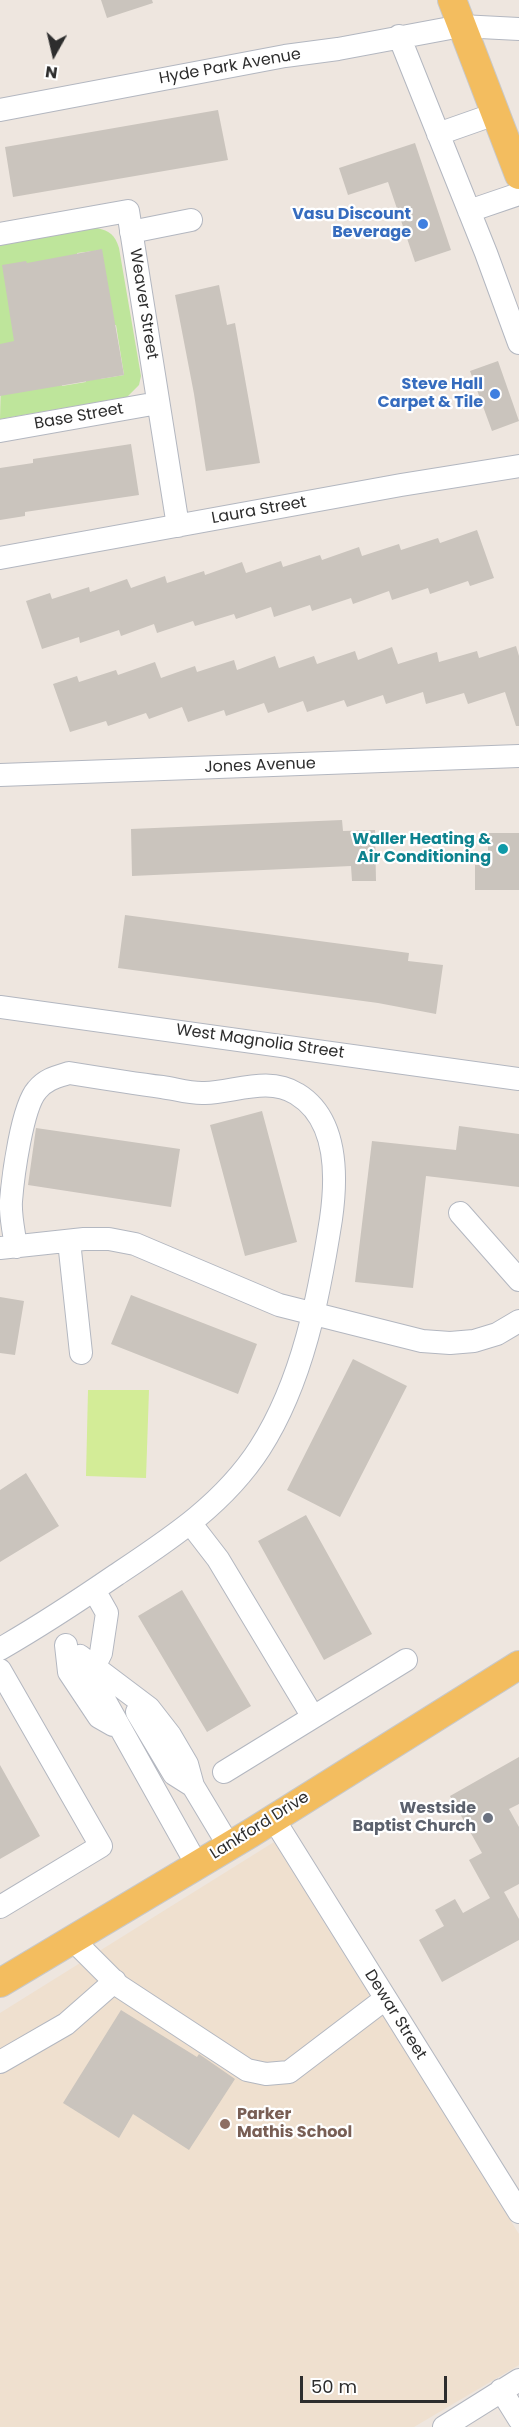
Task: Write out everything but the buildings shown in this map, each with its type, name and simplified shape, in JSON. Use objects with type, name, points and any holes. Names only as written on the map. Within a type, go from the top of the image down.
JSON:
[{"type":"main road","points":[[457,13],[517,167]]},
{"type":"main road","name":"Lankford Drive","points":[[0,1983],[229,1846],[519,1665]]},
{"type":"street","name":"Hyde Park Avenue","points":[[0,110],[399,36],[457,13],[519,29]]},
{"type":"street","points":[[399,36],[469,211],[515,318],[519,343]]},
{"type":"street","points":[[438,135],[495,114]]},
{"type":"street","points":[[469,211],[519,194]]},
{"type":"street","name":"Weaver Street","points":[[0,234],[128,211],[178,526]]},
{"type":"street","points":[[131,232],[191,220]]},
{"type":"street","name":"Base Street","points":[[0,431],[158,403]]},
{"type":"street","name":"Laura Street","points":[[0,558],[400,485],[519,466]]},
{"type":"street","name":"Jones Avenue","points":[[0,775],[519,756]]},
{"type":"street","name":"West Magnolia Street","points":[[0,1007],[519,1079]]},
{"type":"street","points":[[0,1649],[50,1620],[191,1524],[215,1503],[242,1474],[261,1447],[279,1412],[297,1368],[312,1314],[325,1257],[333,1203],[334,1160],[329,1135],[314,1109],[297,1094],[272,1085],[203,1094],[69,1073],[48,1079],[36,1090],[28,1105],[11,1203],[8,1247],[109,1239],[135,1244],[279,1305],[312,1314],[422,1341],[450,1343],[474,1341],[497,1334],[519,1321]]},
{"type":"street","points":[[459,1212],[519,1280]]},
{"type":"street","points":[[69,1241],[81,1353]]},
{"type":"street","points":[[191,1524],[218,1559],[313,1718]]},
{"type":"street","points":[[80,1656],[101,1653],[107,1613],[94,1590]]},
{"type":"street","points":[[50,1620],[80,1656],[197,1865]]},
{"type":"street","points":[[80,1656],[149,1708],[170,1735],[187,1764],[193,1786],[229,1846]]},
{"type":"street","points":[[224,1772],[406,1660]]},
{"type":"street","points":[[0,1670],[101,1846],[0,1907]]},
{"type":"street","name":"Dewar Street","points":[[273,1818],[519,2212]]},
{"type":"street","points":[[72,1938],[115,1981],[247,2070],[266,2074],[289,2072],[385,1999]]},
{"type":"street","points":[[0,2062],[66,2024],[115,1981]]},
{"type":"street","points":[[444,2427],[510,2385],[519,2420]]},
{"type":"shaded area","name":"Parker Mathis School","points":[[274,1842],[519,2234],[519,2365],[414,2427],[0,2427],[0,2013]]},
{"type":"green space","points":[[97,228],[109,232],[114,237],[119,248],[141,376],[139,385],[127,397],[0,419],[2,344],[0,344],[0,245]],"holes":[[[102,250],[86,304],[77,253]],[[116,325],[124,375],[100,379],[92,329]],[[77,332],[86,382],[62,386],[53,336]]]},
{"type":"green space","points":[[88,1390],[149,1390],[146,1478],[86,1476]]},
{"type":"place","name":"Vasu Discount Beverage","points":[[423,224]]},
{"type":"place","name":"Steve Hall Carpet & Tile","points":[[495,394]]},
{"type":"place","name":"Waller Heating & Air Conditioning","points":[[503,849]]},
{"type":"place","name":"Westside Baptist Church","points":[[488,1818]]},
{"type":"place","name":"Parker Mathis School","points":[[225,2124]]}]
